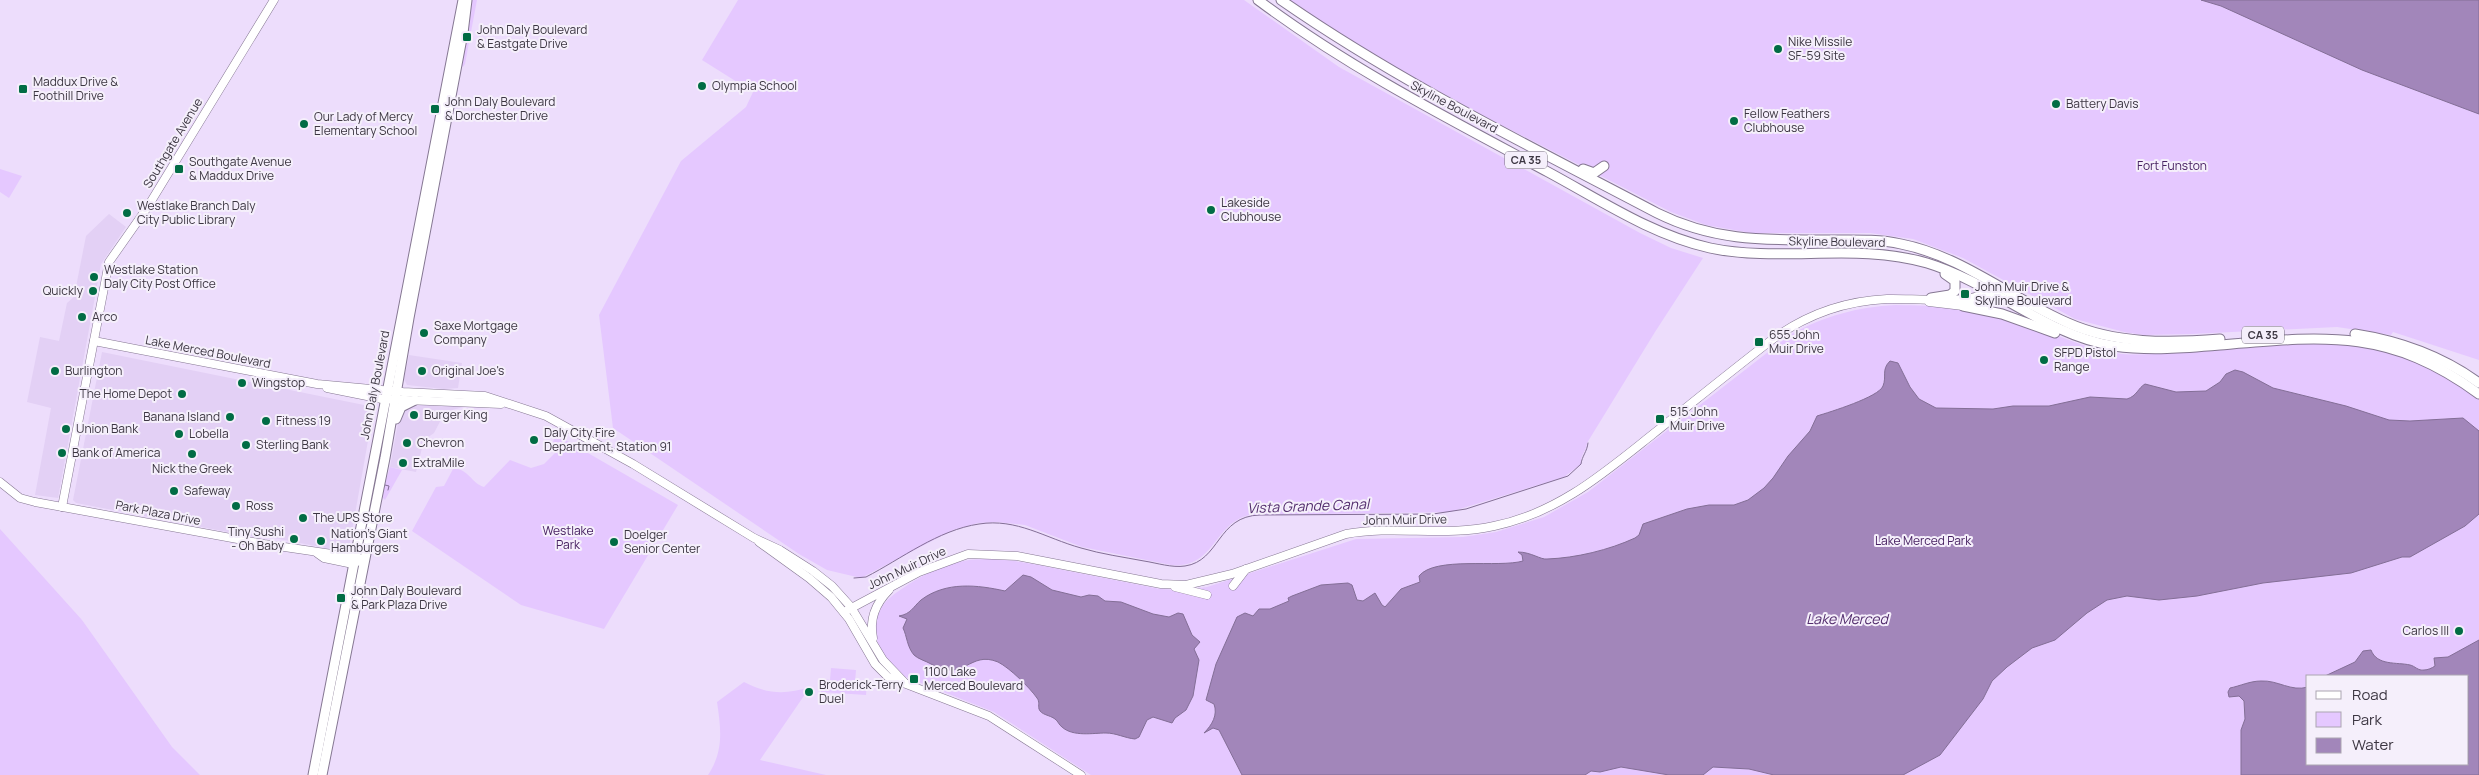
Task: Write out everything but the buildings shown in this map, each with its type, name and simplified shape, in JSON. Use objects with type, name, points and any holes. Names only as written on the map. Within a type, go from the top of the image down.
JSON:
[{"type":"main road","name":"John Daly Boulevard","points":[[313,775],[463,0]]},
{"type":"main road","name":"John Daly Boulevard","points":[[322,775],[464,33],[467,0]]},
{"type":"main road","name":"Skyline Boulevard","points":[[1258,0],[1324,46],[1390,86],[1672,236],[1701,246],[1740,252],[1876,253],[1928,263],[1956,274],[2057,329],[2094,342],[2124,347],[2168,348],[2303,338],[2344,339],[2392,349],[2449,374],[2479,394]]},
{"type":"main road","name":"Skyline Boulevard","points":[[1281,0],[1378,62],[1677,223],[1722,236],[1760,240],[1870,240],[1911,246],[1941,256],[2061,320],[2106,336],[2134,340],[2174,341],[2312,332],[2354,334],[2394,342],[2421,351],[2453,366],[2479,383]]},
{"type":"main road","points":[[1552,157],[1594,173],[1604,166],[1605,179],[1624,196]]},
{"type":"main road","points":[[1926,299],[1953,294],[1956,285],[1951,278],[1928,263]]},
{"type":"main road","points":[[1963,306],[2002,314],[2070,339],[2094,342]]},
{"type":"main road","points":[[2449,374],[2479,389]]},
{"type":"main road","points":[[383,462],[390,450],[398,410],[405,404],[415,400]]},
{"type":"street","name":"Southgate Avenue","points":[[62,507],[109,262],[147,208],[274,0]]},
{"type":"street","name":"John Muir Drive","points":[[1926,299],[1963,306],[1981,304],[1987,301],[1989,292],[1995,284]]},
{"type":"street","name":"John Muir Drive","points":[[844,612],[945,560],[968,554],[1033,559],[1168,585],[1199,583],[1246,569],[1346,534],[1471,530],[1503,524],[1542,511],[1590,483],[1765,345],[1794,326],[1825,311],[1858,302],[1886,299],[1965,298],[1989,292]]},
{"type":"street","name":"Lake Merced Boulevard","points":[[94,341],[317,384],[342,392],[386,395],[464,394],[489,396],[537,412],[564,425],[648,473],[754,538],[780,550],[813,570],[852,607],[887,666],[905,683]]},
{"type":"street","points":[[456,401],[464,394],[479,402]]},
{"type":"street","name":"Lake Merced Boulevard","points":[[396,395],[415,400],[511,404]]},
{"type":"street","name":"Park Plaza Drive","points":[[0,482],[25,500],[317,553],[330,553],[354,561],[364,558]]},
{"type":"street","name":"Lake Merced Boulevard","points":[[754,538],[817,584],[844,612],[878,668],[888,677],[985,714],[1081,775]]},
{"type":"street","points":[[1233,586],[1246,569]]},
{"type":"street","points":[[875,647],[872,630],[874,612],[884,596],[899,582]]},
{"type":"street","points":[[1168,585],[1195,594],[1207,595]]},
{"type":"shaded area","points":[[109,214],[126,227],[101,264],[58,498],[35,495],[51,408],[27,402],[40,337],[59,341],[67,303],[74,297],[86,236]]},
{"type":"shaded area","points":[[102,352],[374,407],[349,548],[346,552],[259,535],[254,537],[76,503],[73,500]]},
{"type":"shaded area","points":[[409,355],[462,363],[458,388],[444,389],[407,385],[404,379]]},
{"type":"shaded area","points":[[411,405],[467,406],[445,412],[434,433],[424,440],[416,472],[390,467],[399,417]]},
{"type":"green space","points":[[471,0],[477,0],[463,67],[460,64]]},
{"type":"green space","points":[[738,0],[1244,0],[1339,67],[1640,233],[1671,248],[1703,258],[1587,443],[1581,458],[1581,464],[1564,477],[1450,512],[1249,515],[1237,520],[1228,527],[1206,553],[1197,560],[1186,564],[1171,565],[1082,547],[1025,525],[997,522],[978,523],[953,530],[861,578],[827,570],[799,554],[613,428],[599,315],[681,161],[746,107],[753,92],[702,60]]},
{"type":"green space","name":"Fort Funston","points":[[1287,0],[2201,0],[2221,6],[2362,70],[2479,114],[2479,360],[2393,332],[2391,335],[2337,327],[2191,334],[2144,335],[2124,332],[2075,319],[1963,258],[1913,239],[1870,233],[1751,233],[1706,225],[1671,212],[1476,112],[1372,54]]},
{"type":"green space","points":[[0,169],[22,176],[9,198],[0,192]]},
{"type":"green space","name":"Lake Merced Park","points":[[1896,305],[1941,306],[1986,311],[2015,319],[2094,349],[2122,354],[2166,354],[2303,341],[2353,344],[2392,353],[2410,360],[2446,377],[2479,399],[2479,775],[1091,775],[994,712],[901,675],[884,656],[877,641],[876,624],[878,615],[891,597],[923,576],[961,561],[993,559],[1016,561],[1160,589],[1183,590],[1207,587],[1356,539],[1463,537],[1496,532],[1544,517],[1588,492],[1790,335],[1828,318],[1868,308]]},
{"type":"green space","name":"Westlake Park","points":[[555,434],[678,505],[604,629],[521,605],[412,531],[436,487],[444,486],[453,469],[466,473],[476,483],[484,487],[510,460],[531,468],[544,464],[555,453],[553,443]]},
{"type":"green space","points":[[390,467],[402,470],[385,500],[381,496]]},
{"type":"green space","points":[[0,529],[82,620],[172,747],[200,775],[0,775]]},
{"type":"green space","points":[[831,668],[856,670],[855,682],[867,683],[866,695],[821,692],[822,679],[830,680]]},
{"type":"green space","points":[[744,682],[761,689],[776,692],[810,687],[760,760],[826,775],[708,775],[717,757],[720,740],[717,702]]},
{"type":"water","points":[[2201,0],[2479,0],[2479,114],[2362,70],[2221,6]]},
{"type":"water","name":"Lake Merced","points":[[1890,361],[1898,363],[1910,387],[1919,399],[1936,408],[1993,409],[2013,406],[2049,406],[2090,397],[2127,399],[2133,396],[2145,384],[2176,392],[2206,391],[2220,382],[2226,374],[2235,370],[2243,372],[2273,388],[2346,406],[2389,420],[2410,421],[2463,418],[2479,431],[2479,514],[2465,526],[2410,557],[2402,557],[2351,573],[2263,583],[2197,596],[2159,600],[2127,596],[2107,600],[2087,613],[2055,640],[2032,648],[2007,667],[1992,681],[1983,699],[1940,755],[1903,775],[1774,775],[1749,769],[1713,767],[1703,775],[1669,775],[1621,767],[1600,772],[1591,771],[1585,775],[1242,775],[1219,730],[1213,728],[1204,733],[1215,716],[1214,704],[1206,700],[1216,664],[1237,617],[1245,613],[1253,616],[1259,609],[1270,609],[1289,601],[1288,598],[1292,596],[1321,585],[1348,583],[1352,585],[1357,600],[1363,601],[1375,593],[1385,607],[1401,589],[1420,582],[1419,576],[1427,570],[1439,566],[1523,561],[1522,555],[1518,552],[1545,559],[1592,553],[1635,538],[1639,535],[1643,524],[1687,509],[1709,505],[1734,505],[1748,500],[1764,488],[1773,478],[1788,456],[1810,431],[1817,416],[1853,404],[1880,390],[1883,386],[1887,364]]},
{"type":"water","points":[[1023,575],[1031,577],[1052,590],[1081,597],[1089,595],[1098,596],[1105,601],[1121,602],[1153,614],[1169,617],[1178,613],[1183,614],[1192,635],[1200,642],[1194,649],[1199,660],[1193,696],[1186,710],[1175,718],[1172,723],[1153,717],[1147,720],[1139,737],[1135,739],[1110,733],[1083,734],[1072,732],[1062,727],[1055,719],[1042,713],[1039,709],[1038,699],[1030,689],[1014,673],[998,662],[988,659],[980,660],[952,670],[942,669],[914,655],[908,645],[903,628],[907,619],[899,616],[909,612],[921,600],[941,590],[951,587],[973,586],[1005,591]]},
{"type":"water","points":[[2479,640],[2479,775],[2241,775],[2241,730],[2245,719],[2244,701],[2239,696],[2229,697],[2228,692],[2230,688],[2261,681],[2296,688],[2306,687],[2306,765],[2469,765],[2469,675],[2327,675],[2355,662],[2363,651],[2371,650],[2378,659],[2410,665],[2420,670],[2427,670],[2435,666],[2434,658],[2448,657]]},
{"type":"waterway","name":"Vista Grande Canal","points":[[854,578],[866,577],[920,546],[949,532],[964,527],[993,523],[1018,526],[1096,552],[1164,565],[1185,566],[1197,562],[1205,556],[1227,530],[1246,517],[1260,515],[1433,514],[1466,509],[1568,476],[1581,464],[1588,443]]},
{"type":"waterway","points":[[385,485],[389,486],[388,490]]},
{"type":"place","name":"John Daly Boulevard & Eastgate Drive","points":[[467,37]]},
{"type":"place","name":"Nike Missile SF-59 Site","points":[[1778,49]]},
{"type":"place","name":"Olympia School","points":[[702,86]]},
{"type":"place","name":"Maddux Drive & Foothill Drive","points":[[23,89]]},
{"type":"place","name":"Battery Davis","points":[[2056,104]]},
{"type":"place","name":"John Daly Boulevard & Dorchester Drive","points":[[435,109]]},
{"type":"place","name":"Fellow Feathers Clubhouse","points":[[1734,121]]},
{"type":"place","name":"Our Lady of Mercy Elementary School","points":[[304,124]]},
{"type":"place","name":"Southgate Avenue & Maddux Drive","points":[[179,169]]},
{"type":"place","name":"Lakeside Clubhouse","points":[[1211,210]]},
{"type":"place","name":"Westlake Branch Daly City Public Library","points":[[127,213]]},
{"type":"place","name":"Westlake Station Daly City Post Office","points":[[94,277]]},
{"type":"place","name":"Quickly","points":[[93,291]]},
{"type":"place","name":"John Muir Drive & Skyline Boulevard","points":[[1965,294]]},
{"type":"place","name":"Arco","points":[[82,317]]},
{"type":"place","name":"Saxe Mortgage Company","points":[[424,333]]},
{"type":"place","name":"655 John Muir Drive","points":[[1759,342]]},
{"type":"place","name":"SFPD Pistol Range","points":[[2044,360]]},
{"type":"place","name":"Burlington","points":[[55,371]]},
{"type":"place","name":"Original Joe's","points":[[422,371]]},
{"type":"place","name":"Wingstop","points":[[242,383]]},
{"type":"place","name":"The Home Depot","points":[[182,394]]},
{"type":"place","name":"Burger King","points":[[414,415]]},
{"type":"place","name":"Banana Island","points":[[230,417]]},
{"type":"place","name":"515 John Muir Drive","points":[[1660,419]]},
{"type":"place","name":"Fitness 19","points":[[266,421]]},
{"type":"place","name":"Union Bank","points":[[66,429]]},
{"type":"place","name":"Lobella","points":[[179,434]]},
{"type":"place","name":"Daly City Fire Department, Station 91","points":[[534,440]]},
{"type":"place","name":"Chevron","points":[[407,443]]},
{"type":"place","name":"Sterling Bank","points":[[246,445]]},
{"type":"place","name":"Bank of America","points":[[62,453]]},
{"type":"place","name":"Nick the Greek","points":[[192,454]]},
{"type":"place","name":"ExtraMile","points":[[403,463]]},
{"type":"place","name":"Safeway","points":[[174,491]]},
{"type":"place","name":"Ross","points":[[236,506]]},
{"type":"place","name":"The UPS Store","points":[[303,518]]},
{"type":"place","name":"Tiny Sushi - Oh Baby","points":[[294,539]]},
{"type":"place","name":"Nation's Giant Hamburgers","points":[[321,541]]},
{"type":"place","name":"Doelger Senior Center","points":[[614,542]]},
{"type":"place","name":"John Daly Boulevard & Park Plaza Drive","points":[[341,598]]},
{"type":"place","name":"Carlos III","points":[[2459,631]]},
{"type":"place","name":"1100 Lake Merced Boulevard","points":[[914,679]]},
{"type":"place","name":"Broderick-Terry Duel","points":[[809,692]]}]
